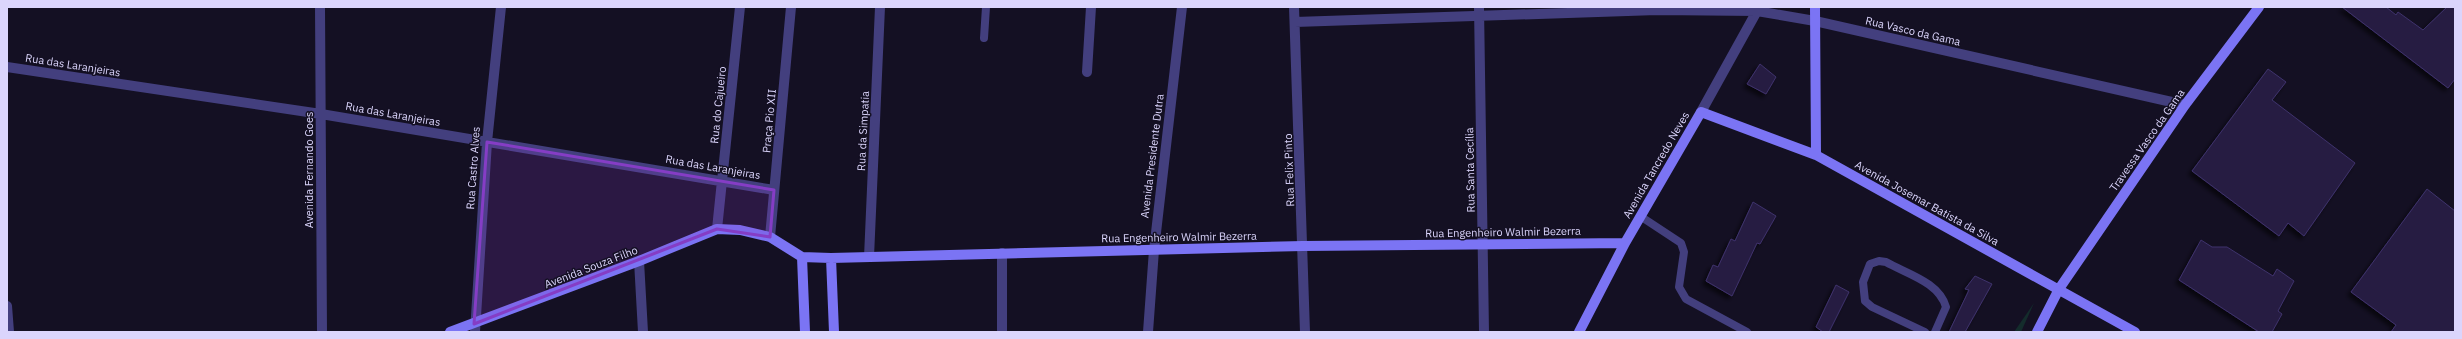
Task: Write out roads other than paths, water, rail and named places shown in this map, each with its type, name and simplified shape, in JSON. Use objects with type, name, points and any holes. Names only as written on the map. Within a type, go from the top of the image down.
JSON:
[{"type":"main road","points":[[1815,7],[1816,155]]},
{"type":"main road","name":"Travessa Vasco da Gama","points":[[2037,332],[2059,289],[2185,105],[2259,7]]},
{"type":"main road","name":"Avenida Josemar Batista da Silva","points":[[1701,112],[1816,155],[2135,332]]},
{"type":"main road","name":"Avenida Tancredo Neves","points":[[1579,332],[1625,242],[1701,112]]},
{"type":"main road","name":"Avenida Souza Filho","points":[[450,332],[475,328],[718,229],[740,230],[770,237]]},
{"type":"main road","points":[[770,237],[802,257],[804,332]]},
{"type":"main road","name":"Rua Engenheiro Walmir Bezerra","points":[[802,257],[832,258],[1303,246],[1625,242]]},
{"type":"main road","points":[[832,258],[834,332]]},
{"type":"street","name":"Avenida Fernando Goes","points":[[320,7],[322,332]]},
{"type":"street","name":"Rua Castro Alves","points":[[475,328],[487,142],[501,7]]},
{"type":"street","name":"Rua do Cajueiro","points":[[718,229],[740,7]]},
{"type":"street","name":"Praça Pio XII","points":[[770,237],[791,7]]},
{"type":"street","name":"Rua da Simpatia","points":[[869,257],[880,7]]},
{"type":"street","points":[[1087,72],[1091,7]]},
{"type":"street","name":"Avenida Presidente Dutra","points":[[1148,332],[1154,250],[1182,7]]},
{"type":"street","name":"Rua Felix Pinto","points":[[1294,7],[1305,332]]},
{"type":"street","name":"Rua Vasco da Gama","points":[[1295,22],[1480,11],[1657,9],[1757,11],[1815,21],[2185,105]]},
{"type":"street","name":"Rua Santa Cecília","points":[[1480,11],[1484,332]]},
{"type":"street","name":"Avenida Tancredo Neves","points":[[1701,112],[1757,11]]},
{"type":"street","name":"Rua das Laranjeiras","points":[[7,67],[321,114],[774,190]]},
{"type":"street","points":[[1002,253],[1002,332]]},
{"type":"street","points":[[639,262],[642,332]]},
{"type":"street","points":[[7,306],[9,332]]},
{"type":"lane","points":[[984,38],[986,7]]},
{"type":"lane","points":[[1640,216],[1681,243],[1684,252],[1679,287],[1686,299],[1747,332]]},
{"type":"lane","points":[[1925,332],[1872,307],[1865,301],[1863,282],[1870,264],[1886,262],[1937,289],[1943,298],[1946,307],[1935,332]]}]
